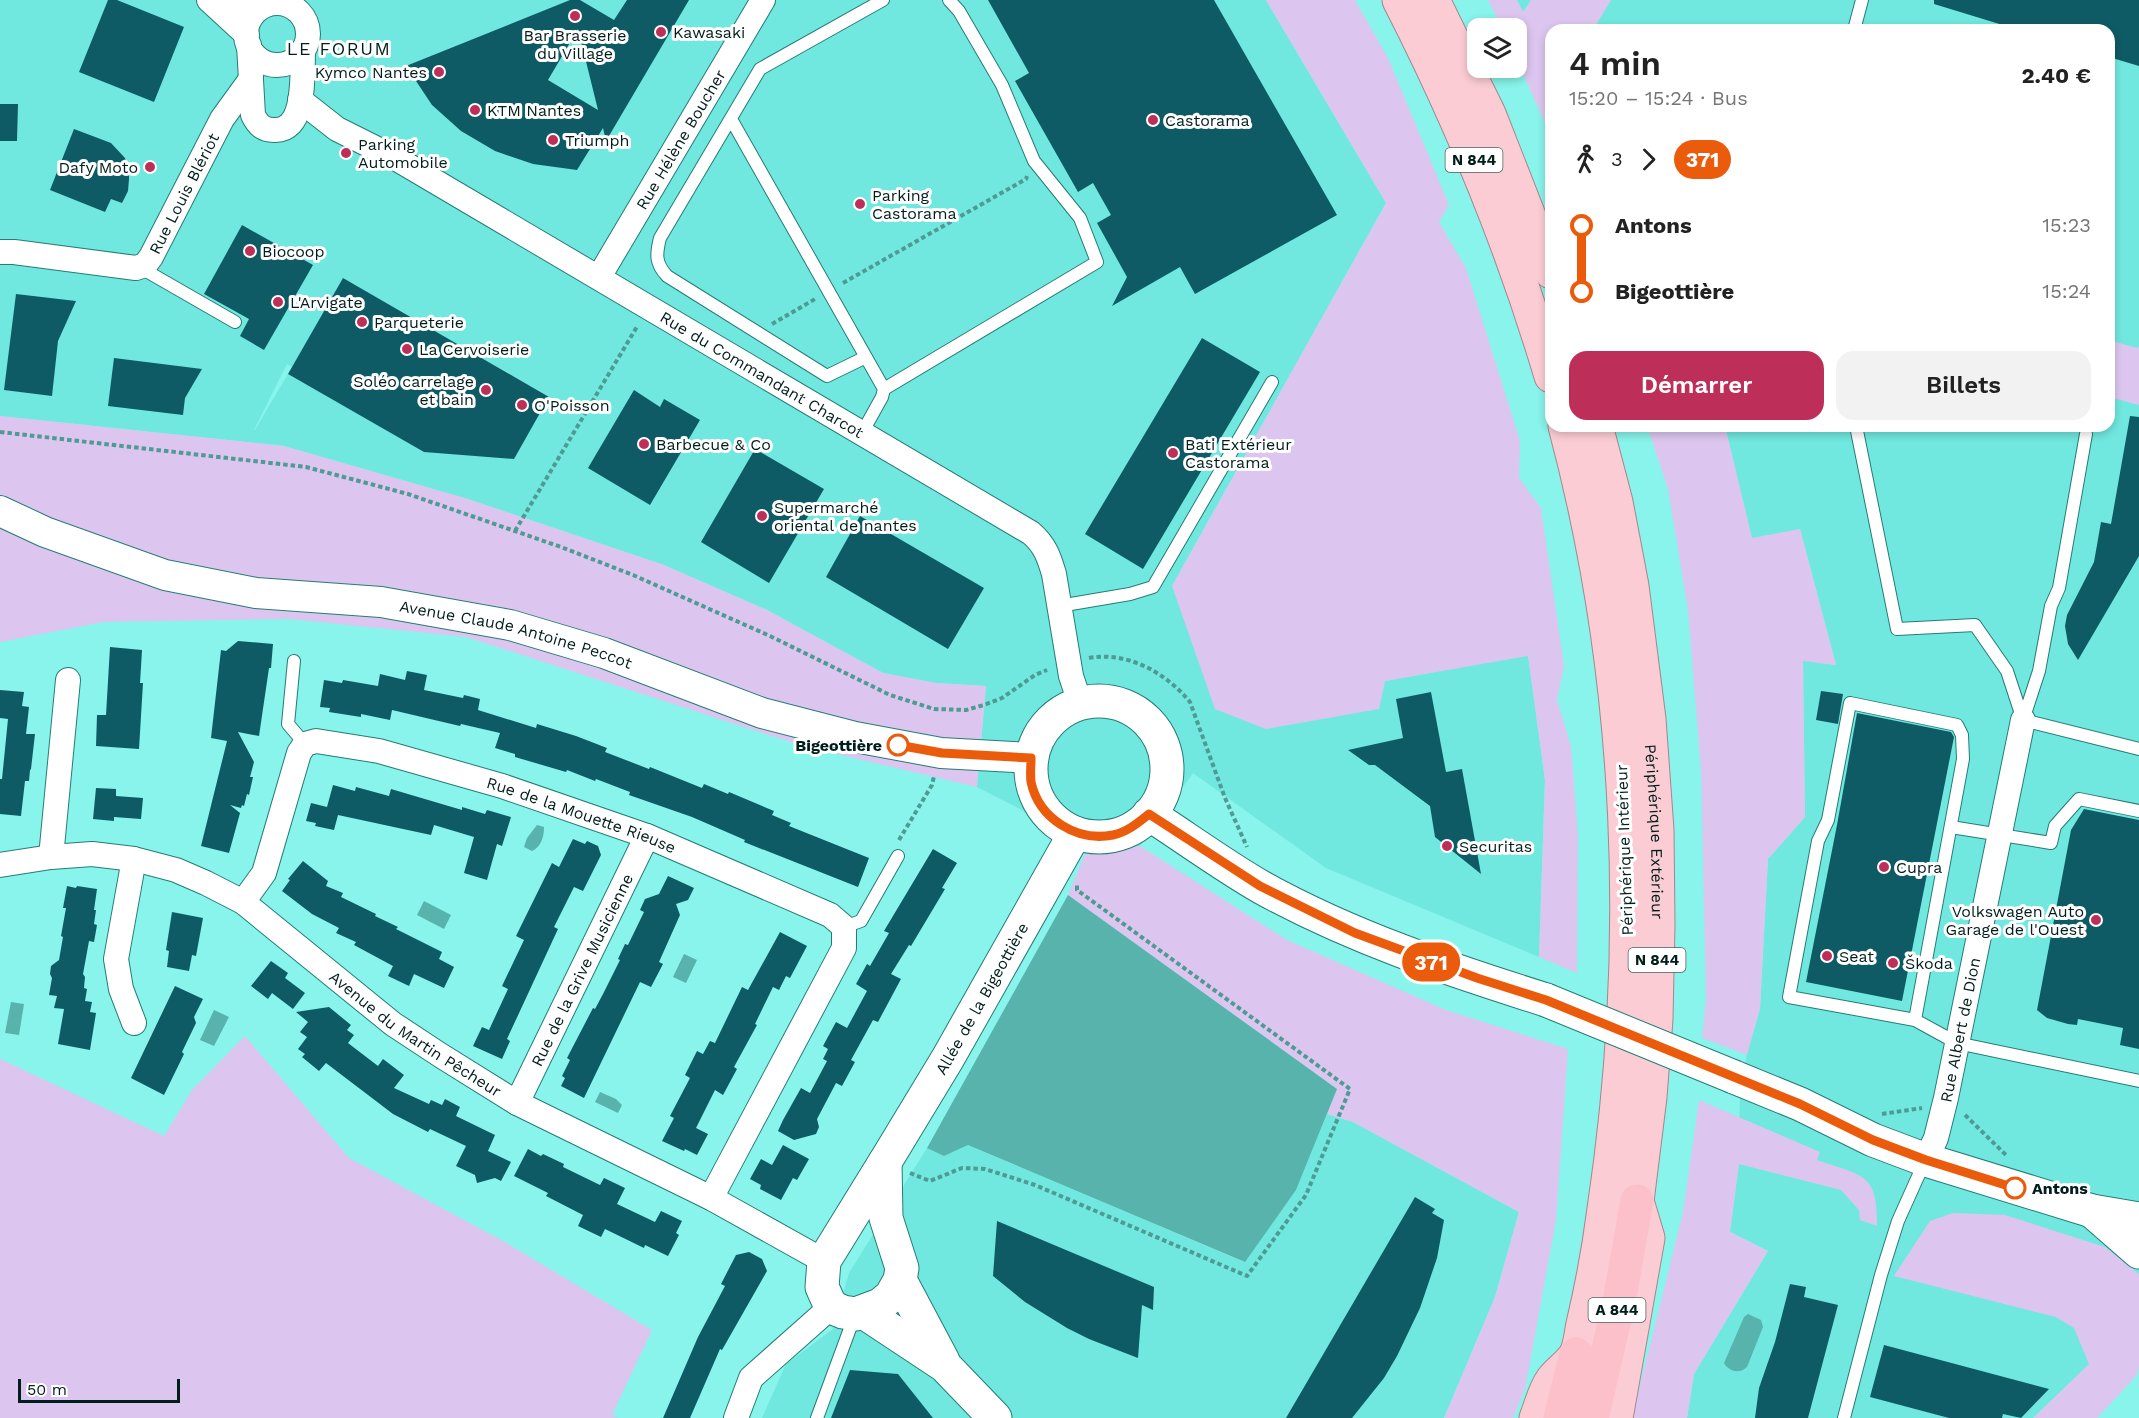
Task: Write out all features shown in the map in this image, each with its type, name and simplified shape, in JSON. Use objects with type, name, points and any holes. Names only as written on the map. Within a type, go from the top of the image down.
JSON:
[{"type":"highway","name":"N 844","points":[[1399,0],[1459,123],[1519,275],[1545,357]]},
{"type":"highway","name":"N 844","points":[[1433,0],[1489,114],[1545,257]]},
{"type":"highway","name":"Périphérique Intérieur","points":[[1560,1418],[1591,1288],[1611,1167],[1626,998],[1628,923],[1623,772],[1610,652],[1585,508],[1566,432]]},
{"type":"highway","name":"Périphérique Extérieur","points":[[1592,1418],[1617,1311],[1637,1201],[1650,1097],[1656,1019],[1658,925],[1657,830],[1649,719],[1632,586],[1616,502],[1598,432]]},
{"type":"highway","points":[[1616,1418],[1648,1238],[1637,1201]]},
{"type":"highway","points":[[1536,1418],[1550,1383],[1576,1354]]},
{"type":"main road","points":[[1105,700],[1129,707],[1149,722],[1163,744],[1167,768],[1163,793],[1149,814],[1134,827],[1115,835],[1095,837],[1075,833],[1054,821],[1039,803],[1031,782],[1031,758],[1037,740],[1047,724],[1062,711],[1080,703],[1105,700]]},
{"type":"main road","points":[[1149,814],[1260,886],[1346,929],[1477,978],[1546,1000],[1800,1104],[1873,1140],[1926,1160],[2092,1211],[2139,1219]]},
{"type":"main road","name":"Allée de la Bigeottière","points":[[824,1261],[948,1058],[1075,833]]},
{"type":"main road","points":[[851,1311],[880,1305],[891,1296],[900,1280],[902,1268],[886,1218],[885,1162]]},
{"type":"main road","points":[[2092,1211],[2139,1252]]},
{"type":"main road","points":[[824,1261],[822,1287],[851,1311],[945,1366]]},
{"type":"main road","points":[[900,1280],[945,1366],[994,1418]]},
{"type":"street","points":[[209,0],[248,40],[256,56],[275,64],[294,60],[303,50],[308,30],[289,5],[236,0]]},
{"type":"street","name":"Rue Hélène Boucher","points":[[599,277],[763,0]]},
{"type":"street","points":[[256,123],[251,107],[248,40],[252,16],[256,11],[289,5]]},
{"type":"street","points":[[286,128],[297,116],[303,50]]},
{"type":"street","name":"Rue Louis Blériot","points":[[0,252],[141,268],[152,257],[222,119],[251,78]]},
{"type":"street","name":"Rue du Commandant Charcot","points":[[300,100],[337,129],[397,159],[649,306],[1017,524],[1040,541],[1050,559],[1071,676],[1080,703]]},
{"type":"street","name":"Rue Louis Blériot","points":[[222,119],[237,118],[271,130],[279,131],[286,128]]},
{"type":"street","name":"Rue du Commandant Charcot","points":[[286,128],[312,124],[337,129]]},
{"type":"street","name":"Avenue Claude Antoine Peccot","points":[[0,511],[45,532],[165,575],[256,593],[381,602],[510,625],[604,653],[762,712],[855,737],[942,753],[1031,758]]},
{"type":"street","points":[[51,857],[68,680]]},
{"type":"street","name":"Rue Albert de Dion","points":[[1926,1160],[1936,1138],[1944,1110],[2023,720]]},
{"type":"street","name":"Rue de la Mouette Rieuse","points":[[305,744],[316,741],[379,751],[502,786],[647,836],[830,915],[844,927]]},
{"type":"street","points":[[243,902],[264,873],[299,753],[305,744]]},
{"type":"street","name":"Rue de la Grive Musicienne","points":[[517,1103],[647,836]]},
{"type":"street","name":"Avenue du Martin Pêcheur","points":[[0,865],[51,857],[92,854],[134,859],[176,870],[243,902],[393,1024],[517,1103],[711,1198],[824,1261]]},
{"type":"street","points":[[134,859],[116,959],[121,989],[134,1023]]},
{"type":"street","points":[[711,1198],[844,948],[844,927]]},
{"type":"street","points":[[736,1418],[751,1378],[851,1311]]},
{"type":"lane","points":[[884,388],[1097,262],[1080,218],[1034,161],[1002,85],[959,11],[949,0]]},
{"type":"lane","points":[[1856,24],[1862,0]]},
{"type":"lane","points":[[866,357],[827,376],[667,276],[660,268],[656,257],[660,238],[760,69],[875,2]]},
{"type":"lane","points":[[731,119],[884,388],[862,433]]},
{"type":"lane","points":[[141,268],[235,322]]},
{"type":"lane","points":[[1059,606],[1153,588],[1272,382]]},
{"type":"lane","points":[[1858,432],[1898,629],[1975,625],[2007,671],[2023,720]]},
{"type":"lane","points":[[2023,720],[2039,671],[2051,606],[2060,588],[2086,434]]},
{"type":"lane","points":[[294,661],[288,724],[305,744]]},
{"type":"lane","points":[[1915,1020],[1963,759],[1962,735],[1957,725],[1850,703],[1828,820],[1818,841],[1789,997],[1915,1020],[1958,1043],[2139,1081]]},
{"type":"lane","points":[[2023,720],[2139,749]]},
{"type":"lane","points":[[1951,827],[2051,843],[2055,826],[2079,799],[2139,812]]},
{"type":"lane","points":[[844,927],[861,921],[898,856]]},
{"type":"lane","points":[[1844,1418],[1881,1275],[1898,1221],[1926,1160]]},
{"type":"lane","points":[[817,1418],[851,1311]]},
{"type":"path","points":[[758,332],[1026,179],[1034,161]]},
{"type":"path","points":[[514,531],[649,306]]},
{"type":"path","points":[[0,432],[306,467],[408,494],[633,575],[770,636],[890,695],[934,709],[966,710],[984,705],[1002,698],[1035,675],[1069,662],[1096,657],[1124,659],[1144,665],[1166,678],[1190,702],[1225,798],[1245,844],[1252,853]]},
{"type":"path","points":[[898,856],[898,843],[932,785],[935,772]]},
{"type":"path","points":[[885,1162],[930,1181],[962,1168],[986,1169],[1035,1185],[1247,1276],[1306,1195],[1350,1089],[1077,890],[1076,879]]},
{"type":"shaded area","points":[[0,0],[1266,0],[1386,203],[1172,586],[1385,681],[1528,655],[1545,780],[1539,957],[1326,868],[1193,773],[1140,846],[1085,854],[1020,809],[977,787],[986,686],[936,683],[883,673],[767,610],[664,565],[468,499],[284,446],[0,416]],"holes":[[[287,364],[292,367],[255,430],[254,430]]]},
{"type":"shaded area","points":[[1266,0],[1355,0],[1388,58],[1449,205],[1439,222],[1466,268],[1520,441],[1519,478],[1541,508],[1564,666],[1557,700],[1571,746],[1578,835],[1577,973],[1539,957],[1545,780],[1528,656],[1385,681],[1379,709],[1266,729],[1215,709],[1172,586],[1386,203]]},
{"type":"shaded area","points":[[1488,0],[1517,0],[1523,12],[1531,0],[1611,0],[1597,24],[1545,24],[1545,123],[1525,78],[1527,78],[1527,18],[1497,18]]},
{"type":"shaded area","points":[[1517,0],[2139,0],[2139,1308],[2080,1375],[2033,1418],[1687,1418],[1694,1374],[1768,1251],[1730,1232],[1738,1170],[1740,1099],[1747,1052],[1760,1009],[1768,859],[1805,817],[1803,660],[1836,665],[1800,529],[1752,539],[1726,432],[2115,432],[2115,24],[1545,24],[1545,54]]},
{"type":"shaded area","points":[[2115,342],[2137,348],[2139,346],[2139,405],[2115,399]]},
{"type":"shaded area","points":[[0,416],[284,446],[468,499],[664,565],[767,610],[883,673],[936,683],[986,686],[977,787],[803,746],[466,637],[289,619],[104,622],[0,642]]},
{"type":"shaded area","points":[[1649,432],[1726,432],[1752,538],[1800,529],[1836,665],[1803,661],[1805,817],[1768,859],[1760,1009],[1747,1055],[1702,1038],[1706,1000],[1701,771],[1688,610],[1668,489]]},
{"type":"shaded area","points":[[537,825],[544,827],[543,834],[540,844],[532,851],[524,847],[527,838]]},
{"type":"shaded area","points":[[1140,846],[1287,940],[1446,1010],[1568,1049],[1556,1220],[1525,1389],[1513,1418],[1444,1418],[1495,1297],[1519,1212],[1353,1122],[1327,1114],[1337,1089],[1068,895],[1085,854]]},
{"type":"shaded area","points":[[1068,895],[1337,1089],[1296,1190],[1245,1262],[968,1145],[944,1156],[927,1148]]},
{"type":"shaded area","points":[[424,901],[451,915],[444,929],[417,915]]},
{"type":"shaded area","points":[[684,954],[697,960],[686,983],[673,977]]},
{"type":"shaded area","points":[[11,1002],[24,1004],[19,1035],[5,1033]]},
{"type":"shaded area","points":[[214,1010],[229,1017],[214,1046],[200,1040]]},
{"type":"shaded area","points":[[245,1036],[349,1158],[503,1241],[652,1330],[612,1415],[619,1418],[0,1418],[0,1059],[164,1136],[192,1090]]},
{"type":"shaded area","points":[[600,1092],[616,1099],[622,1105],[618,1113],[595,1102]]},
{"type":"shaded area","points":[[1699,1100],[1820,1152],[1817,1160],[1846,1169],[1864,1179],[1874,1195],[1877,1226],[1860,1220],[1859,1210],[1841,1190],[1739,1164],[1730,1232],[1768,1251],[1694,1374],[1687,1418],[1632,1418],[1683,1212]]},
{"type":"shaded area","points":[[1327,1114],[1353,1122],[1519,1212],[1495,1297],[1444,1418],[762,1418],[786,1364],[833,1329],[849,1273],[927,1148],[944,1156],[968,1145],[1244,1262],[1296,1190]]},
{"type":"shaded area","points":[[1953,1213],[2005,1215],[2105,1247],[2139,1274],[2139,1367],[2137,1375],[2097,1418],[2033,1418],[2089,1364],[2074,1328],[2056,1317],[1894,1276],[1930,1221]]},
{"type":"shaded area","points":[[1748,1314],[1761,1320],[1763,1327],[1747,1367],[1741,1371],[1735,1371],[1724,1363],[1744,1317]]},
{"type":"building","points":[[108,0],[117,0],[184,27],[154,102],[79,72]]},
{"type":"building","points":[[570,0],[580,0],[614,20],[627,0],[689,0],[606,141],[603,128],[577,170],[533,164],[495,151],[461,131],[432,105],[406,66]],"holes":[[[578,29],[598,110],[548,80]]]},
{"type":"building","points":[[988,0],[1214,0],[1337,215],[1195,294],[1180,267],[1112,306],[1127,277],[1097,223],[1111,215],[1093,183],[1078,192],[1015,81],[1029,73]]},
{"type":"building","points":[[1934,0],[2139,0],[2139,66],[2115,59],[2115,24],[1999,24],[1934,4]]},
{"type":"building","points":[[0,104],[18,104],[17,141],[0,141]]},
{"type":"building","points":[[74,129],[111,143],[125,158],[129,169],[128,191],[122,203],[111,199],[105,212],[50,190]]},
{"type":"building","points":[[242,225],[313,265],[264,350],[240,336],[249,319],[204,294]]},
{"type":"building","points":[[343,278],[549,397],[514,459],[424,452],[288,374]]},
{"type":"building","points":[[16,294],[76,301],[58,341],[52,396],[4,390]]},
{"type":"building","name":"Bati Extérieur Castorama","points":[[1202,338],[1260,372],[1143,569],[1085,534]]},
{"type":"building","points":[[114,358],[202,369],[185,398],[183,415],[108,406]]},
{"type":"building","name":"Barbecue & Co","points":[[634,390],[660,407],[664,399],[700,420],[650,505],[588,468]]},
{"type":"building","points":[[2130,416],[2139,417],[2139,556],[2078,660],[2068,644],[2065,626],[2067,615],[2094,562],[2101,522],[2111,524]]},
{"type":"building","name":"Supermarché oriental de nantes","points":[[755,449],[824,489],[769,583],[701,542]]},
{"type":"building","points":[[860,516],[984,588],[948,649],[826,577]]},
{"type":"building","points":[[238,641],[273,644],[259,736],[238,732],[254,762],[250,777],[253,777],[244,806],[242,805],[241,808],[230,805],[240,813],[229,853],[201,846],[227,741],[211,738],[221,650],[226,651]]},
{"type":"building","points":[[110,647],[142,650],[140,683],[143,683],[139,749],[96,746],[97,715],[106,715]]},
{"type":"building","points":[[407,671],[427,675],[424,690],[480,699],[478,710],[536,728],[537,724],[576,736],[607,748],[605,752],[649,769],[650,767],[702,788],[704,784],[728,794],[729,792],[774,811],[772,815],[791,823],[789,826],[869,858],[858,887],[744,842],[745,840],[692,817],[629,795],[630,792],[596,779],[595,781],[567,770],[566,772],[515,757],[515,754],[495,748],[500,733],[392,710],[390,720],[361,714],[361,717],[329,712],[330,708],[320,707],[324,680],[342,683],[343,680],[378,686],[380,674],[405,680]]},
{"type":"building","points":[[0,690],[24,692],[22,706],[29,707],[26,734],[35,734],[29,781],[25,781],[21,816],[0,814],[0,779],[2,779],[8,719],[0,718]]},
{"type":"building","points":[[1821,691],[1843,694],[1838,724],[1816,720]]},
{"type":"building","points":[[1431,692],[1446,772],[1462,769],[1481,874],[1435,837],[1430,806],[1375,765],[1369,765],[1348,750],[1403,738],[1396,699]]},
{"type":"building","points":[[1857,713],[1951,732],[1954,737],[1902,1001],[1806,982]]},
{"type":"building","points":[[333,785],[355,791],[356,787],[389,796],[391,789],[462,810],[462,807],[485,814],[487,810],[511,817],[502,846],[497,844],[487,880],[464,873],[474,837],[434,825],[431,835],[338,815],[334,830],[315,826],[316,823],[306,821],[311,803],[327,807]]},
{"type":"building","points":[[96,788],[116,789],[116,796],[143,798],[141,819],[114,817],[114,821],[93,819]]},
{"type":"building","name":"Volkswagen Auto Garage de l'Ouest","points":[[2084,809],[2139,820],[2139,1049],[2120,1045],[2123,1028],[2078,1019],[2077,1025],[2068,1024],[2047,1018],[2037,1010],[2071,830]]},
{"type":"building","points":[[573,839],[585,844],[587,841],[598,846],[601,855],[583,891],[574,887],[554,927],[558,929],[507,1039],[510,1041],[502,1059],[473,1046],[482,1027],[489,1030],[508,989],[502,986],[524,940],[516,936],[552,863],[559,867]]},
{"type":"building","points":[[933,849],[957,863],[942,888],[945,889],[911,946],[909,945],[891,974],[901,979],[878,1022],[873,1020],[851,1060],[855,1062],[842,1086],[836,1083],[817,1119],[819,1127],[816,1134],[794,1140],[778,1131],[783,1120],[801,1088],[810,1093],[827,1061],[823,1059],[828,1049],[823,1046],[836,1022],[847,1028],[867,991],[856,984],[867,964],[870,966],[889,933],[884,931]]},
{"type":"building","points":[[303,861],[328,881],[326,886],[343,893],[341,897],[376,914],[375,916],[398,927],[396,929],[442,952],[439,959],[454,967],[444,988],[414,974],[409,986],[388,976],[393,966],[354,945],[356,942],[336,933],[339,928],[312,914],[282,891],[290,880],[288,879]]},
{"type":"building","points":[[668,876],[694,888],[688,900],[676,904],[680,915],[659,962],[663,964],[651,987],[640,982],[584,1098],[561,1086],[565,1078],[562,1076],[570,1060],[567,1058],[593,1008],[595,1009],[603,994],[620,960],[618,959],[625,944],[628,945],[644,912],[640,910],[645,899],[659,894]]},
{"type":"building","points":[[67,886],[97,889],[94,924],[97,925],[94,942],[89,941],[83,974],[84,988],[87,989],[85,1001],[92,1002],[90,1012],[96,1013],[90,1050],[58,1044],[64,1009],[54,1008],[57,996],[49,995],[52,978],[51,966],[59,960],[63,937],[61,936],[66,908],[63,908]]},
{"type":"building","points":[[172,912],[203,918],[196,956],[192,955],[189,971],[167,967],[169,951],[166,950]]},
{"type":"building","points":[[780,932],[807,946],[790,978],[786,976],[779,990],[773,987],[723,1095],[715,1090],[696,1128],[708,1134],[697,1155],[662,1141],[674,1118],[670,1116],[690,1078],[685,1075],[697,1051],[703,1054],[710,1041],[715,1043],[742,987],[748,990]]},
{"type":"building","points":[[271,961],[288,973],[285,978],[305,993],[293,1009],[272,993],[268,999],[251,986]]},
{"type":"building","points":[[175,986],[203,999],[194,1017],[196,1023],[182,1052],[184,1054],[164,1095],[131,1078]]},
{"type":"building","points":[[329,1007],[351,1025],[347,1030],[354,1035],[348,1043],[378,1066],[383,1059],[404,1075],[394,1088],[429,1104],[431,1100],[442,1105],[445,1099],[460,1107],[456,1116],[495,1135],[488,1151],[511,1162],[501,1181],[495,1178],[477,1183],[475,1175],[456,1166],[466,1146],[430,1129],[428,1132],[393,1114],[326,1063],[319,1071],[302,1057],[305,1054],[298,1049],[307,1037],[300,1032],[308,1022],[296,1012]]},
{"type":"building","points":[[783,1145],[809,1159],[797,1180],[793,1178],[781,1200],[760,1189],[761,1185],[750,1179],[761,1159],[772,1165]]},
{"type":"building","points":[[528,1149],[564,1164],[563,1167],[600,1185],[604,1178],[625,1188],[617,1204],[655,1222],[661,1211],[682,1221],[676,1233],[679,1235],[668,1256],[645,1245],[644,1248],[605,1229],[601,1237],[578,1226],[583,1215],[546,1196],[548,1193],[514,1176]]},
{"type":"building","points":[[1415,1197],[1435,1209],[1432,1213],[1444,1220],[1437,1258],[1420,1308],[1397,1356],[1384,1378],[1352,1418],[1286,1418]]},
{"type":"building","points":[[997,1221],[1154,1287],[1153,1310],[1142,1305],[1138,1358],[1067,1328],[1025,1302],[993,1276]]},
{"type":"building","points":[[749,1252],[762,1259],[767,1271],[722,1350],[720,1349],[690,1418],[663,1418],[698,1337],[725,1286],[721,1284],[736,1255]]},
{"type":"building","points":[[1790,1284],[1806,1287],[1804,1297],[1838,1305],[1808,1418],[1755,1418],[1759,1388],[1775,1342]]},
{"type":"building","points":[[1884,1345],[2049,1389],[2021,1418],[2003,1414],[2002,1418],[1949,1418],[1870,1397]]},
{"type":"building","points":[[850,1370],[898,1374],[933,1418],[831,1418]]},
{"type":"bus line","name":"371","points":[[898,745],[942,753],[1031,758],[1031,782],[1039,803],[1054,821],[1075,833],[1095,837],[1115,835],[1134,827],[1149,814],[1260,886],[1355,933],[1477,978],[1546,1000],[1800,1104],[1873,1140],[1926,1160],[2015,1188]]},
{"type":"place","name":"Bar Brasserie du Village","points":[[575,16]]},
{"type":"place","name":"Kawasaki","points":[[661,32]]},
{"type":"place","name":"Kymco Nantes","points":[[439,72]]},
{"type":"place","name":"KTM Nantes","points":[[475,110]]},
{"type":"place","name":"Castorama","points":[[1153,120]]},
{"type":"place","name":"Triumph","points":[[553,140]]},
{"type":"place","name":"Parking Automobile","points":[[346,153]]},
{"type":"place","name":"Dafy Moto","points":[[150,167]]},
{"type":"place","name":"Parking Castorama","points":[[860,204]]},
{"type":"place","name":"Biocoop","points":[[250,251]]},
{"type":"place","name":"L'Arvigate","points":[[278,302]]},
{"type":"place","name":"Parqueterie","points":[[362,322]]},
{"type":"place","name":"La Cervoiserie","points":[[407,349]]},
{"type":"place","name":"Soléo carrelage et bain","points":[[486,390]]},
{"type":"place","name":"O'Poisson","points":[[522,405]]},
{"type":"place","name":"Barbecue & Co","points":[[644,444]]},
{"type":"place","name":"Bati Extérieur Castorama","points":[[1173,453]]},
{"type":"place","name":"Supermarché oriental de nantes","points":[[762,516]]},
{"type":"place","name":"Bigeottière","points":[[898,745]]},
{"type":"place","name":"Securitas","points":[[1447,846]]},
{"type":"place","name":"Cupra","points":[[1884,867]]},
{"type":"place","name":"Volkswagen Auto Garage de l'Ouest","points":[[2096,920]]},
{"type":"place","name":"Seat","points":[[1827,956]]},
{"type":"place","name":"Škoda","points":[[1893,963]]},
{"type":"place","name":"Antons","points":[[2015,1188]]},
{"type":"district","name":"LE FORUM","points":[[339,49]]}]
